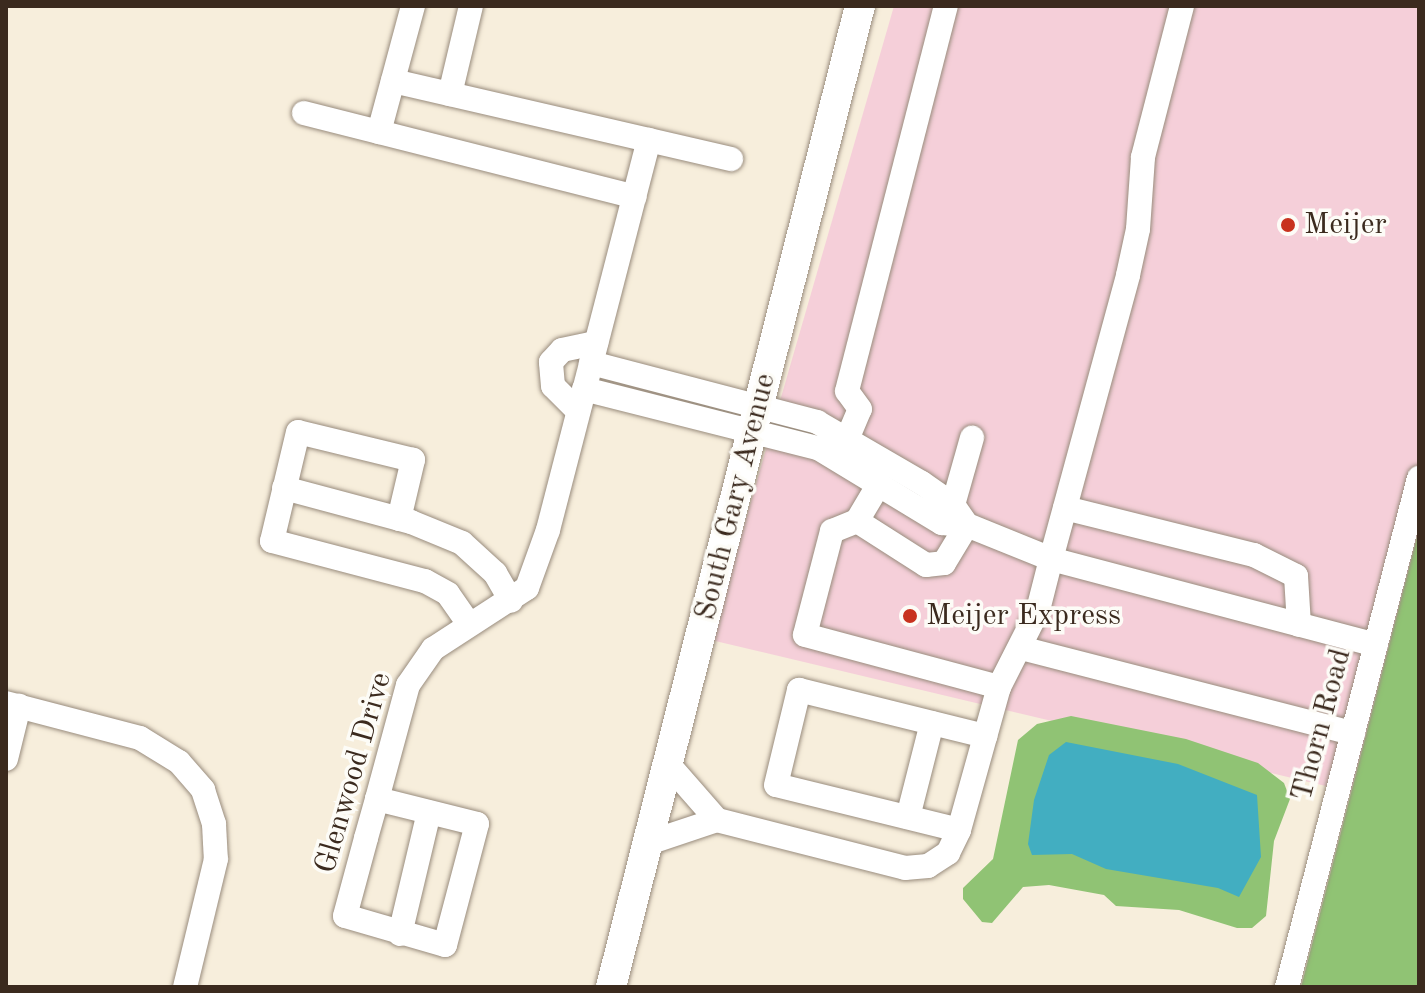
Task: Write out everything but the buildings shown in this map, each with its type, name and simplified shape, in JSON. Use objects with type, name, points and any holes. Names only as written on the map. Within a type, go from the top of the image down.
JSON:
[{"type":"main road","name":"South Gary Avenue","points":[[611,987],[860,6]]},
{"type":"street","points":[[379,132],[413,6]]},
{"type":"street","points":[[450,94],[471,6]]},
{"type":"street","points":[[848,437],[860,409],[847,391],[946,6]]},
{"type":"street","points":[[648,843],[717,820],[905,868],[928,866],[948,853],[959,830],[999,687],[1021,648],[1051,559],[1132,260],[1143,157],[1182,6]]},
{"type":"street","points":[[393,81],[731,159]]},
{"type":"street","points":[[304,113],[635,197]]},
{"type":"street","name":"Glenwood Drive","points":[[400,934],[345,916],[408,685],[433,649],[527,588],[548,530],[649,140]]},
{"type":"street","points":[[960,515],[942,523],[818,448],[756,418],[593,353],[562,350],[551,362],[553,386],[581,400],[756,418],[848,437],[960,515],[1051,559],[1376,645]]},
{"type":"street","points":[[399,519],[413,460],[298,432],[272,541],[425,581],[448,594],[469,624]]},
{"type":"street","points":[[857,521],[926,565],[944,563],[960,515],[972,438]]},
{"type":"street","name":"Thorn Road","points":[[1287,987],[1419,478]]},
{"type":"street","points":[[879,484],[857,521],[832,531],[805,635],[999,687]]},
{"type":"street","points":[[284,488],[399,519],[477,555],[511,601]]},
{"type":"street","points":[[1065,508],[1254,555],[1296,576],[1299,625]]},
{"type":"street","points":[[1021,648],[1353,733]]},
{"type":"street","points":[[959,830],[776,785],[799,690],[985,736]]},
{"type":"street","points":[[6,759],[13,704],[140,738],[179,762],[203,790],[214,824],[216,859],[185,987]]},
{"type":"street","points":[[908,817],[932,723]]},
{"type":"street","points":[[668,764],[717,820]]},
{"type":"street","points":[[377,799],[429,812],[477,824],[445,945],[400,934],[429,812]]},
{"type":"shaded area","points":[[894,6],[1419,6],[1419,529],[1351,792],[711,640]]},
{"type":"green space","points":[[1419,529],[1419,987],[1301,987]]},
{"type":"green space","points":[[1071,716],[1186,739],[1258,763],[1284,783],[1290,799],[1274,841],[1266,916],[1252,928],[1237,928],[1179,910],[1116,906],[1104,895],[1049,885],[1023,887],[992,923],[982,922],[963,899],[963,888],[993,859],[1018,740],[1037,724]]},
{"type":"water","points":[[1066,742],[1178,764],[1257,795],[1261,857],[1239,897],[1218,888],[1106,869],[1072,854],[1032,855],[1028,844],[1034,800],[1049,755]]},
{"type":"place","name":"Meijer","points":[[1288,225]]},
{"type":"place","name":"Meijer Express","points":[[910,616]]}]
